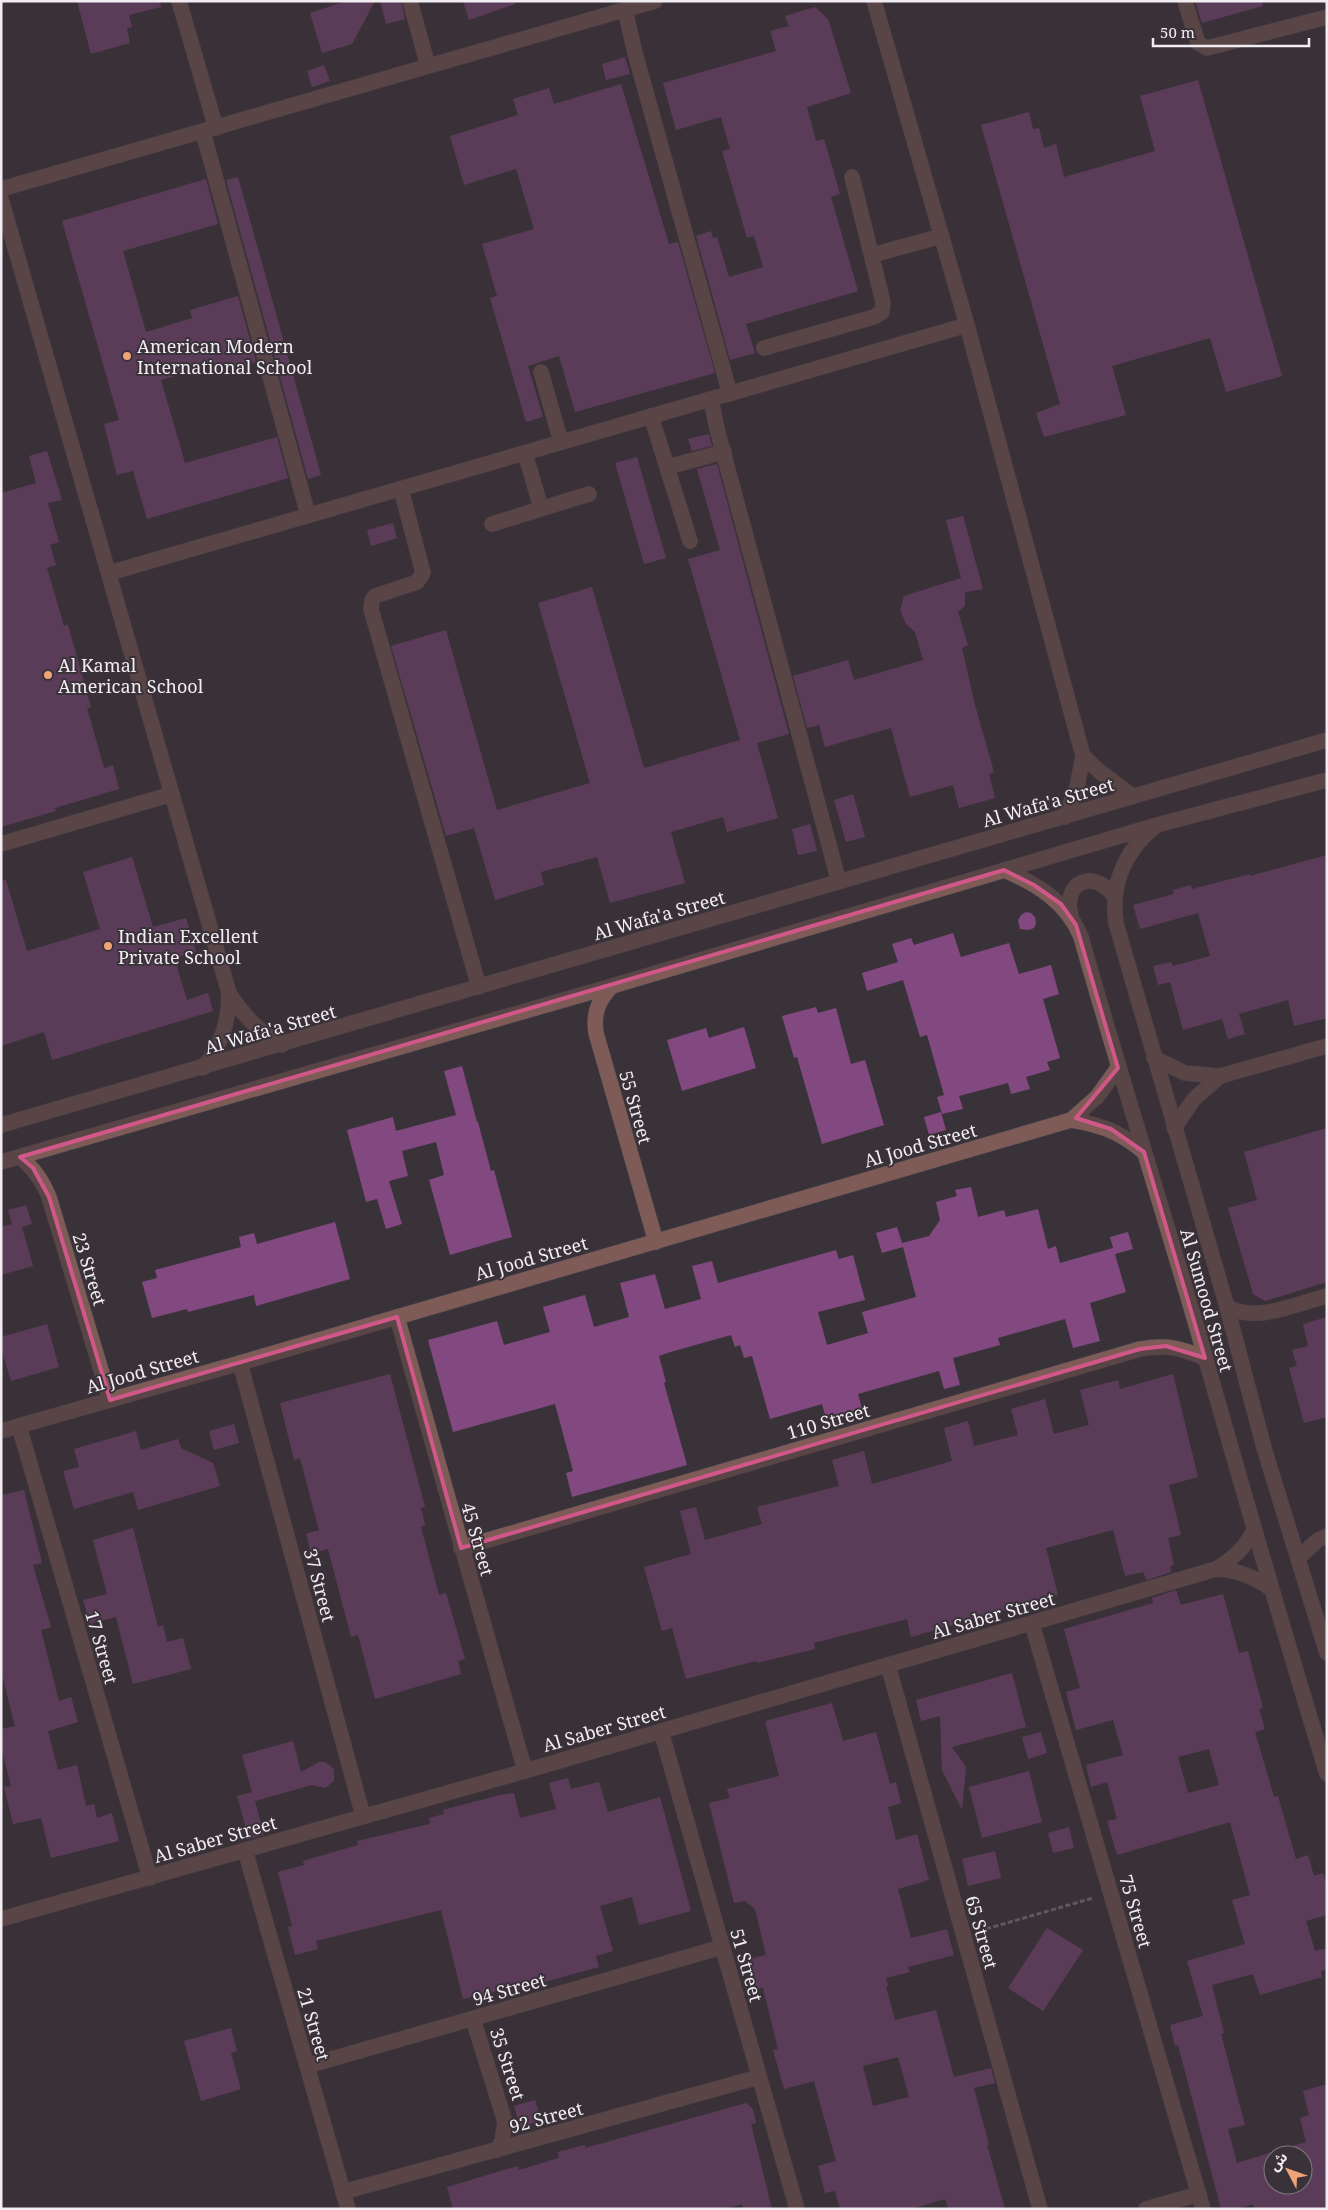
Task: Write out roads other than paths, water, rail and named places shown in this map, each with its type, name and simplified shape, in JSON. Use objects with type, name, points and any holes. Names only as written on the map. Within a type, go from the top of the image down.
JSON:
[{"type":"street","points":[[180,1],[209,130],[308,515]]},
{"type":"street","points":[[410,1],[428,66]]},
{"type":"street","points":[[1,189],[625,10],[640,3],[655,1]]},
{"type":"street","points":[[874,1],[967,325],[1083,756],[1077,787],[1065,817]]},
{"type":"street","points":[[1185,1],[1196,38],[1202,46],[1207,48],[1327,17]]},
{"type":"street","points":[[625,10],[635,53],[730,394]]},
{"type":"street","points":[[764,348],[879,315],[884,307],[852,177]]},
{"type":"street","points":[[1,199],[229,993],[237,1006],[257,1028],[282,1044]]},
{"type":"street","points":[[872,254],[942,236]]},
{"type":"street","points":[[109,573],[967,325]]},
{"type":"street","points":[[541,372],[561,442]]},
{"type":"street","points":[[711,399],[839,882]]},
{"type":"street","points":[[651,416],[690,541]]},
{"type":"street","points":[[667,467],[724,452]]},
{"type":"street","points":[[525,453],[541,508]]},
{"type":"street","points":[[401,488],[423,574],[417,582],[375,596],[372,600],[371,609],[480,987]]},
{"type":"street","points":[[492,524],[589,494]]},
{"type":"street","name":"Al Wafa'a Street","points":[[1,1125],[203,1068],[1327,740]]},
{"type":"street","points":[[1083,756],[1099,771],[1132,796]]},
{"type":"street","points":[[1,1162],[612,986],[1157,825],[1327,780]]},
{"type":"street","points":[[1,844],[172,794]]},
{"type":"street","name":"Al Sumood Street","points":[[1157,825],[1132,850],[1118,881],[1114,898],[1116,923],[1227,1307],[1264,1448],[1327,1653]]},
{"type":"street","name":"Al Sumood Street","points":[[1004,870],[1048,894],[1071,916],[1081,937],[1118,1068],[1205,1358],[1270,1588],[1327,1774]]},
{"type":"street","points":[[1071,916],[1069,899],[1078,884],[1086,881],[1095,881],[1103,884],[1114,898]]},
{"type":"street","name":"55 Street","points":[[612,986],[602,997],[595,1009],[596,1034],[656,1242]]},
{"type":"street","points":[[203,1068],[217,1048],[226,1026],[229,993]]},
{"type":"street","points":[[1154,1058],[1186,1073],[1220,1076],[1327,1046]]},
{"type":"street","name":"Al Jood Street","points":[[1,1431],[1071,1120],[1098,1097],[1118,1068]]},
{"type":"street","points":[[1174,1128],[1194,1099],[1220,1076]]},
{"type":"street","name":"Al Jood Street","points":[[1071,1120],[1111,1129],[1128,1139],[1144,1152]]},
{"type":"street","name":"23 Street","points":[[20,1157],[33,1168],[43,1181],[49,1197],[110,1400]]},
{"type":"street","points":[[1227,1307],[1236,1312],[1255,1315],[1327,1296]]},
{"type":"street","name":"45 Street","points":[[397,1317],[524,1771]]},
{"type":"street","name":"110 Street","points":[[461,1548],[1140,1349],[1166,1346],[1182,1349],[1205,1358]]},
{"type":"street","name":"37 Street","points":[[240,1363],[363,1816]]},
{"type":"street","name":"17 Street","points":[[19,1426],[150,1878]]},
{"type":"street","name":"Al Saber Street","points":[[1,1919],[524,1771],[1032,1624],[1216,1568],[1234,1557],[1242,1549],[1254,1530]]},
{"type":"street","points":[[1298,1558],[1318,1540],[1327,1536]]},
{"type":"street","name":"Al Saber Street","points":[[1216,1568],[1228,1569],[1251,1576],[1270,1588]]},
{"type":"street","name":"75 Street","points":[[1032,1624],[1203,2209]]},
{"type":"street","name":"65 Street","points":[[888,1665],[1040,2209]]},
{"type":"street","name":"51 Street","points":[[661,1731],[797,2209]]},
{"type":"street","name":"21 Street","points":[[245,1850],[348,2209]]},
{"type":"street","name":"94 Street","points":[[307,2066],[722,1948]]},
{"type":"street","name":"35 Street","points":[[474,2019],[505,2122],[502,2141],[497,2150]]},
{"type":"street","name":"92 Street","points":[[343,2192],[759,2077]]},
{"type":"street","points":[[1146,2209],[1199,2194]]},
{"type":"place","name":"American Modern International School","points":[[127,356]]},
{"type":"place","name":"Al Kamal American School","points":[[48,675]]},
{"type":"place","name":"Indian Excellent Private School","points":[[108,946]]}]
